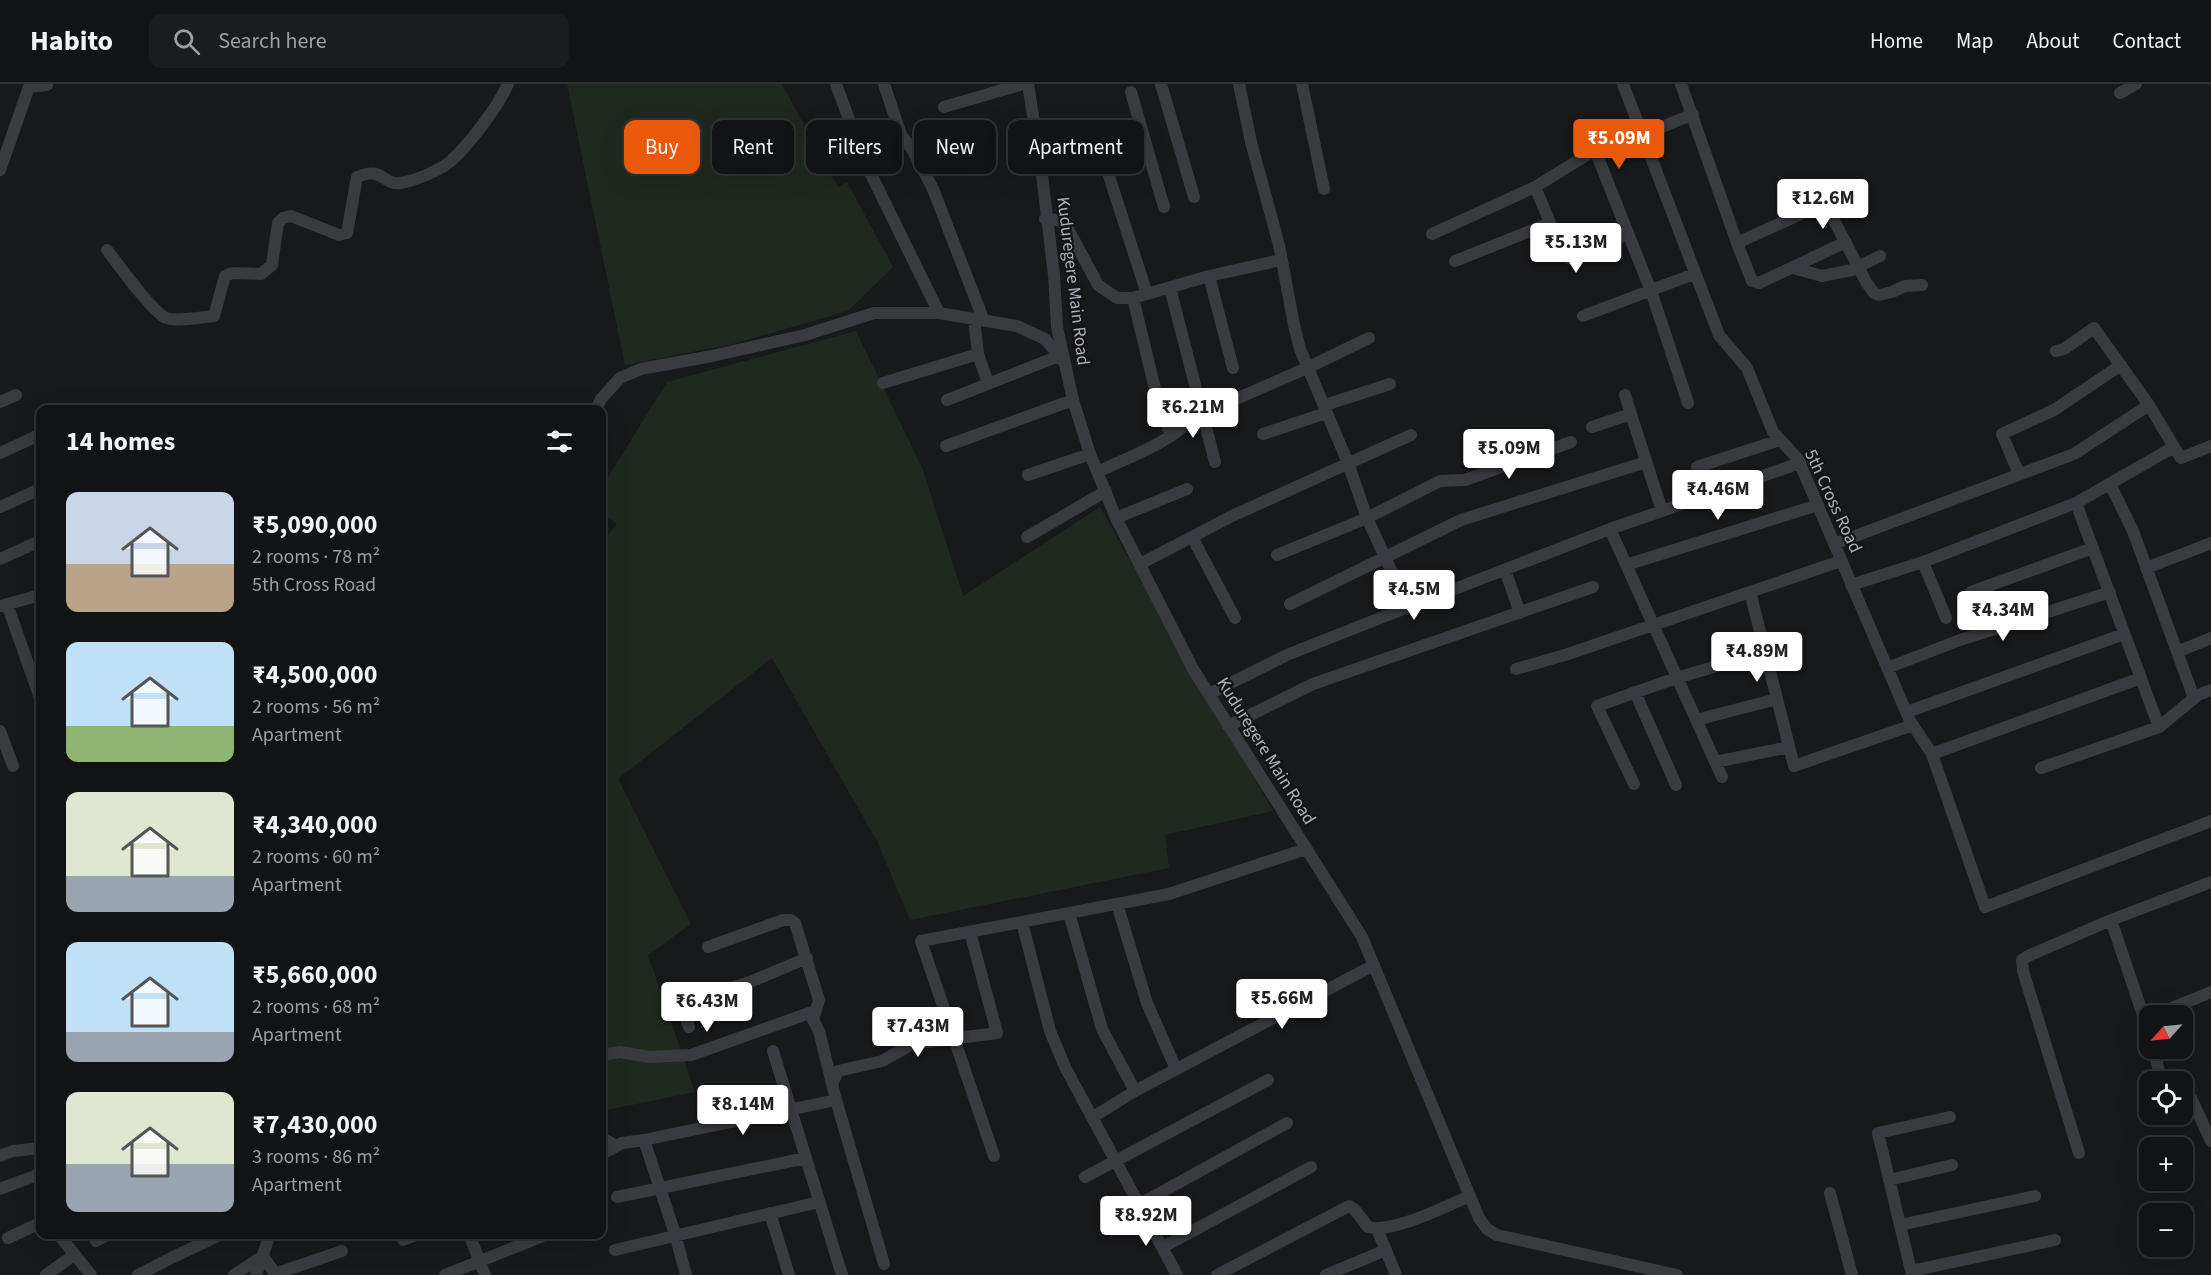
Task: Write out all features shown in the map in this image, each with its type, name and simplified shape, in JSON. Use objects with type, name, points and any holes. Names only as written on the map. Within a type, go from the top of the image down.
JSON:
[{"type":"street","points":[[107,250],[138,290],[168,320],[214,316],[225,276],[232,273],[261,274],[272,265],[278,223],[283,218],[291,216],[339,235],[347,233],[357,177],[367,173],[379,174],[392,183],[401,183],[428,174],[453,160],[501,99],[508,84]]},
{"type":"street","points":[[836,84],[864,159],[939,313]]},
{"type":"street","points":[[884,84],[901,135],[912,149],[933,189],[979,320],[978,354],[988,383]]},
{"type":"street","points":[[944,107],[1023,84]]},
{"type":"street","name":"Kuduregere Main Road","points":[[1028,84],[1034,120]]},
{"type":"street","points":[[1161,84],[1194,197]]},
{"type":"street","points":[[1239,84],[1294,325],[1307,368],[1348,463],[1367,518],[1387,557],[1408,607]]},
{"type":"street","points":[[1302,84],[1324,189]]},
{"type":"street","name":"5th Cross Road","points":[[1623,84],[1719,335],[1747,368],[1773,432],[1800,463],[1906,712],[1932,754],[1985,907],[2211,821]]},
{"type":"street","points":[[1681,84],[1752,281],[1763,283],[1846,242]]},
{"type":"street","points":[[2120,93],[2136,84]]},
{"type":"street","points":[[0,170],[29,87],[47,85]]},
{"type":"street","points":[[1131,92],[1139,120]]},
{"type":"street","points":[[1642,135],[1693,114]]},
{"type":"street","points":[[1144,139],[1164,207]]},
{"type":"street","points":[[1432,234],[1535,187],[1595,150],[1651,291],[1688,404]]},
{"type":"street","name":"Kuduregere Main Road","points":[[1042,174],[1045,219],[1054,275],[1061,359],[1090,454],[1116,518],[1193,669],[1362,937],[1479,1218],[1487,1229],[1497,1236],[1677,1275]]},
{"type":"street","points":[[1108,174],[1147,294]]},
{"type":"street","points":[[1535,187],[1568,258],[1575,259],[1628,233]]},
{"type":"street","points":[[1737,243],[1825,203],[1874,293],[1879,295],[1905,286],[1922,285]]},
{"type":"street","points":[[1045,219],[1060,220],[1098,285],[1118,298],[1133,298],[1209,276],[1281,260]]},
{"type":"street","points":[[1455,261],[1550,223]]},
{"type":"street","points":[[1793,268],[1822,276],[1852,270],[1880,256]]},
{"type":"street","points":[[1583,316],[1694,274]]},
{"type":"street","points":[[1209,276],[1233,368]]},
{"type":"street","points":[[1170,288],[1215,462]]},
{"type":"street","points":[[1133,298],[1157,397],[1171,436]]},
{"type":"street","points":[[598,405],[620,378],[641,369],[806,335],[874,313],[939,313],[1017,326],[1045,339],[1061,359],[988,383],[947,400]]},
{"type":"street","points":[[2056,351],[2064,349],[2094,328],[2149,405],[2181,458],[2211,446]]},
{"type":"street","points":[[1098,472],[1171,436],[1192,419],[1200,407],[1236,399],[1369,338]]},
{"type":"street","points":[[883,382],[978,354]]},
{"type":"street","points":[[2019,474],[2001,434],[2055,410],[2121,365]]},
{"type":"street","points":[[1263,434],[1390,384]]},
{"type":"street","points":[[0,402],[16,394]]},
{"type":"street","points":[[1625,395],[1662,511]]},
{"type":"street","points":[[946,446],[1073,400]]},
{"type":"street","points":[[1834,544],[2074,454],[2149,405]]},
{"type":"street","points":[[1592,426],[1631,414]]},
{"type":"street","points":[[1140,564],[1232,516],[1411,435]]},
{"type":"street","points":[[0,453],[36,436]]},
{"type":"street","points":[[1697,467],[1780,440]]},
{"type":"street","points":[[1277,555],[1367,518],[1440,481],[1465,480],[1571,442]]},
{"type":"street","points":[[1851,585],[1923,562],[2076,503],[2174,447]]},
{"type":"street","points":[[1028,475],[1090,454]]},
{"type":"street","points":[[1290,604],[1461,520],[1646,462]]},
{"type":"street","points":[[1209,694],[1287,655],[1408,607],[1610,529],[1800,463]]},
{"type":"street","points":[[2110,484],[2133,531],[2194,698]]},
{"type":"street","points":[[1116,518],[1187,489]]},
{"type":"street","points":[[0,507],[36,491]]},
{"type":"street","points":[[1027,537],[1106,491]]},
{"type":"street","points":[[2076,503],[2159,727]]},
{"type":"street","points":[[1626,566],[1818,505]]},
{"type":"street","points":[[1610,529],[1722,777]]},
{"type":"street","points":[[1192,537],[1235,618]]},
{"type":"street","points":[[0,559],[36,543]]},
{"type":"street","points":[[2146,568],[2211,543]]},
{"type":"street","points":[[1971,592],[2093,548]]},
{"type":"street","points":[[1516,669],[1568,654],[1841,561]]},
{"type":"street","points":[[1923,562],[1946,618]]},
{"type":"street","points":[[1504,570],[1520,613]]},
{"type":"street","points":[[1228,726],[1313,684],[1593,587]]},
{"type":"street","points":[[1750,592],[1794,766],[1913,725]]},
{"type":"street","points":[[1887,668],[1960,640],[2110,592]]},
{"type":"street","points":[[36,596],[3,605],[36,688]]},
{"type":"street","points":[[1906,712],[2124,634]]},
{"type":"street","points":[[2177,652],[2211,638]]},
{"type":"street","points":[[1634,784],[1597,706],[1676,678],[1765,652]]},
{"type":"street","points":[[1932,754],[2141,678]]},
{"type":"street","points":[[2041,768],[2159,727],[2194,698],[2211,690]]},
{"type":"street","points":[[1635,692],[1676,785]]},
{"type":"street","points":[[1696,720],[1777,699]]},
{"type":"street","points":[[0,731],[14,766]]},
{"type":"street","points":[[1716,762],[1789,747]]},
{"type":"street","points":[[994,1156],[921,941],[1169,894],[1306,849]]},
{"type":"street","points":[[2079,1154],[2023,971],[2022,960],[2111,920],[2211,882]]},
{"type":"street","points":[[1117,904],[1146,1003],[1176,1069]]},
{"type":"street","points":[[1069,913],[1102,1029],[1135,1091]]},
{"type":"street","points":[[708,947],[788,919],[795,923],[819,1000],[813,1020],[819,1030],[836,1100],[884,1264]]},
{"type":"street","points":[[2111,920],[2144,1005]]},
{"type":"street","points":[[1022,922],[1050,1031],[1065,1067],[1177,1275]]},
{"type":"street","points":[[832,1084],[838,1071],[882,1061],[912,1044],[997,1032],[970,932]]},
{"type":"street","points":[[689,1027],[684,1013],[686,1008],[724,990],[750,982],[807,958]]},
{"type":"street","points":[[1093,1116],[1135,1091],[1374,965]]},
{"type":"street","points":[[2179,1005],[2211,992]]},
{"type":"street","points":[[606,1054],[620,1052],[650,1057],[691,1055],[815,1011]]},
{"type":"street","points":[[773,1051],[842,1275]]},
{"type":"street","points":[[1085,1177],[1268,1080]]},
{"type":"street","points":[[606,1152],[622,1143],[792,1111],[836,1100]]},
{"type":"street","points":[[2193,1102],[2211,1141]]},
{"type":"street","points":[[1950,1117],[1878,1133],[1911,1273],[2055,1240]]},
{"type":"street","points":[[1140,1204],[1287,1123]]},
{"type":"street","points":[[606,1140],[616,1146]]},
{"type":"street","points":[[644,1140],[686,1275]]},
{"type":"street","points":[[0,1156],[13,1151],[36,1148]]},
{"type":"street","points":[[617,1197],[806,1158]]},
{"type":"street","points":[[1889,1180],[1952,1165]]},
{"type":"street","points":[[1163,1247],[1311,1167]]},
{"type":"street","points":[[0,1189],[36,1176]]},
{"type":"street","points":[[1830,1193],[1852,1275]]},
{"type":"street","points":[[1218,1275],[1349,1206],[1368,1227],[1377,1229],[1407,1221],[1470,1196]]},
{"type":"street","points":[[1899,1225],[2035,1196]]},
{"type":"street","points":[[615,1250],[675,1234],[819,1202]]},
{"type":"street","points":[[770,1213],[789,1275]]},
{"type":"street","points":[[8,1238],[36,1225]]},
{"type":"street","points":[[1377,1229],[1396,1275]]},
{"type":"street","points":[[62,1239],[91,1275]]},
{"type":"street","points":[[96,1241],[100,1239]]},
{"type":"street","points":[[138,1275],[156,1271],[213,1239]]},
{"type":"street","points":[[256,1275],[268,1239]]},
{"type":"street","points":[[471,1239],[485,1275]]},
{"type":"street","points":[[445,1275],[535,1239]]},
{"type":"street","points":[[1326,1275],[1386,1250]]},
{"type":"street","points":[[263,1257],[276,1275],[342,1251]]},
{"type":"street","points":[[46,1275],[74,1255]]},
{"type":"street","points":[[234,1275],[263,1257]]},
{"type":"shaded area","points":[[567,84],[782,84],[806,128],[806,174],[831,174],[838,187],[847,182],[893,267],[848,311],[733,344],[625,365]]},
{"type":"shaded area","points":[[856,331],[923,470],[963,596],[1100,507],[1273,811],[1165,835],[1169,868],[910,920],[877,841],[772,658],[618,779],[691,924],[648,955],[695,1092],[606,1110],[606,537],[617,524],[606,516],[606,481],[667,382]]}]
